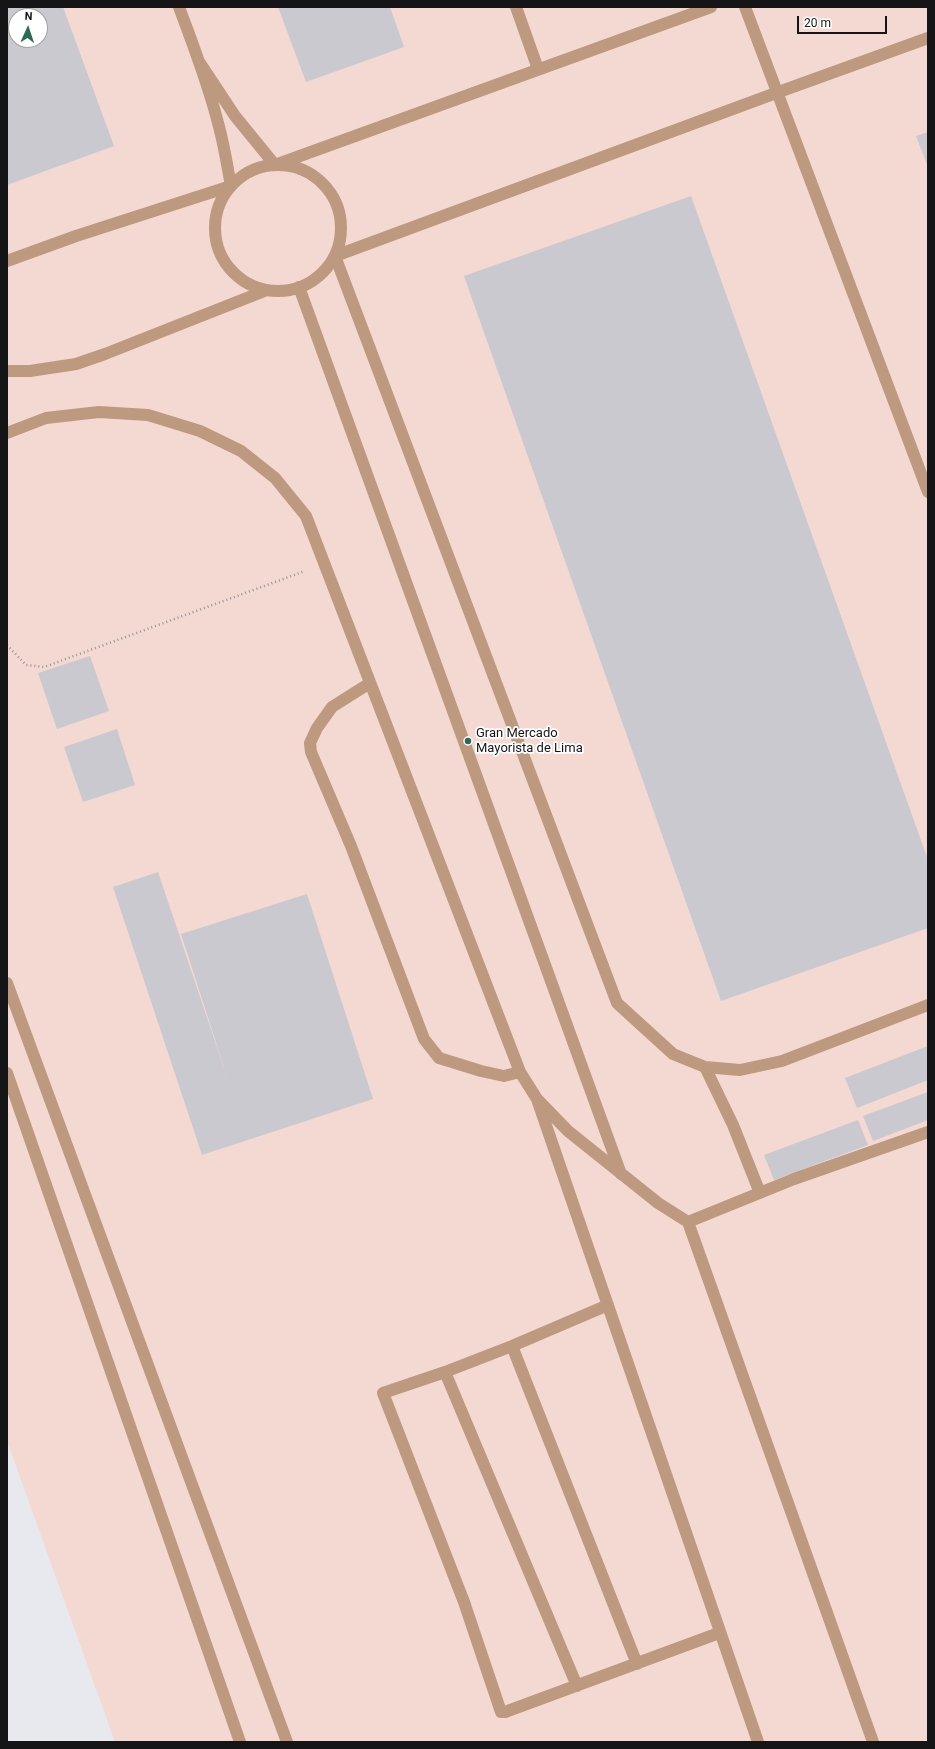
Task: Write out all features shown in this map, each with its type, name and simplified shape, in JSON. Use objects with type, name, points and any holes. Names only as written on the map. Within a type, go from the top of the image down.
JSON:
[{"type":"lane","points":[[179,7],[200,63],[219,124],[231,186]]},
{"type":"lane","points":[[516,7],[538,69]]},
{"type":"lane","points":[[200,63],[235,116],[275,165],[291,166],[307,171],[320,181],[331,193],[338,208],[342,224],[340,240],[335,256],[326,269],[314,280],[299,288],[283,291],[266,290],[252,286],[240,278],[229,267],[221,255],[216,241],[215,227],[217,212],[222,198],[239,178],[250,171],[275,165],[711,7]]},
{"type":"lane","points":[[745,7],[928,492]]},
{"type":"lane","points":[[335,256],[776,92],[928,38]]},
{"type":"lane","points":[[7,261],[76,236],[231,186]]},
{"type":"lane","points":[[335,256],[617,1003],[673,1054],[705,1067],[740,1070],[782,1061],[928,1005]]},
{"type":"lane","points":[[299,288],[621,1174]]},
{"type":"lane","points":[[7,371],[30,371],[76,364],[105,354],[266,290]]},
{"type":"lane","points":[[7,434],[46,418],[99,412],[148,415],[200,431],[241,451],[275,478],[306,516],[520,1072],[537,1099],[568,1131],[658,1203],[688,1222],[873,1742]]},
{"type":"lane","points":[[370,683],[332,707],[317,728],[310,742],[311,752],[351,846],[424,1040],[439,1058],[481,1072],[504,1076],[520,1072]]},
{"type":"lane","points":[[7,983],[287,1742]]},
{"type":"lane","points":[[705,1067],[733,1125],[760,1193]]},
{"type":"lane","points":[[7,1072],[240,1742]]},
{"type":"lane","points":[[537,1099],[719,1633],[758,1742]]},
{"type":"lane","points":[[688,1222],[760,1193],[928,1132]]},
{"type":"lane","points":[[608,1305],[512,1346],[445,1372],[383,1393],[464,1602],[498,1708],[501,1712],[505,1712],[577,1686],[719,1633]]},
{"type":"lane","points":[[512,1346],[637,1664]]},
{"type":"lane","points":[[445,1372],[577,1686]]},
{"type":"path","points":[[7,645],[26,665],[44,667],[324,564]]},
{"type":"shaded area","name":"Gran Mercado Mayorista de Lima","points":[[7,7],[928,7],[928,1742],[115,1742],[7,1441]]},
{"type":"building","points":[[7,7],[63,7],[114,146],[7,185]]},
{"type":"building","points":[[278,7],[390,7],[404,47],[306,82]]},
{"type":"building","points":[[928,132],[928,167],[916,136]]},
{"type":"building","points":[[691,196],[928,860],[928,928],[721,1001],[464,276]]},
{"type":"building","points":[[90,656],[109,711],[57,729],[38,673]]},
{"type":"building","points":[[117,729],[135,785],[83,802],[64,747]]},
{"type":"building","points":[[158,872],[229,1083],[181,934],[307,894],[373,1099],[202,1155],[113,887]]},
{"type":"building","points":[[928,1046],[928,1080],[857,1108],[845,1078]]},
{"type":"building","points":[[928,1092],[928,1120],[873,1141],[863,1116]]},
{"type":"building","points":[[858,1120],[868,1145],[774,1180],[764,1155]]},
{"type":"place","name":"Gran Mercado Mayorista de Lima","points":[[468,741]]}]
